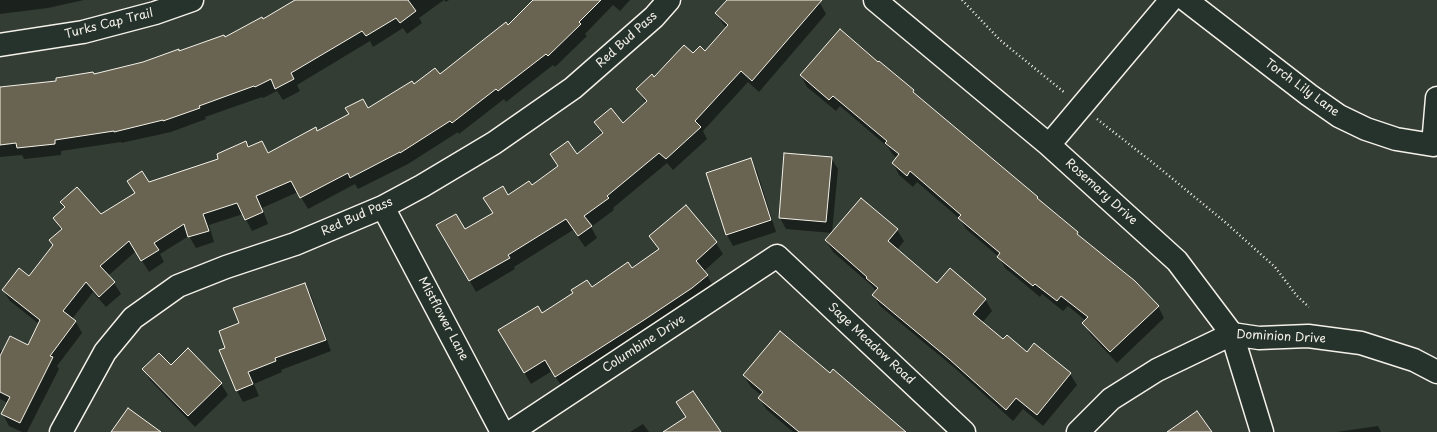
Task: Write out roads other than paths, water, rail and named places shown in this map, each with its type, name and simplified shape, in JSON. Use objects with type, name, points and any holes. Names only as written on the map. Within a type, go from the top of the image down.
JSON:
[{"type":"street","name":"Turks Cap Trail","points":[[0,45],[83,32],[155,13],[192,0]]},
{"type":"street","name":"Red Bud Pass","points":[[61,432],[105,352],[133,318],[178,286],[296,244],[383,207],[422,186],[494,143],[573,88],[654,17],[669,0]]},
{"type":"street","name":"Rosemary Drive","points":[[875,0],[1048,145],[1177,261],[1232,334],[1262,432]]},
{"type":"street","points":[[1048,145],[1171,0]]},
{"type":"street","name":"Torch Lily Lane","points":[[1186,0],[1309,95],[1339,116],[1366,129],[1396,139],[1433,146],[1437,98]]},
{"type":"street","name":"Mistflower Lane","points":[[383,207],[502,432]]},
{"type":"street","name":"Columbine Drive","points":[[511,432],[777,256]]},
{"type":"street","name":"Sage Meadow Road","points":[[777,256],[964,432]]},
{"type":"street","name":"Dominion Drive","points":[[1078,432],[1111,399],[1157,370],[1232,334],[1259,338],[1308,336],[1361,343],[1414,360],[1437,372]]}]
